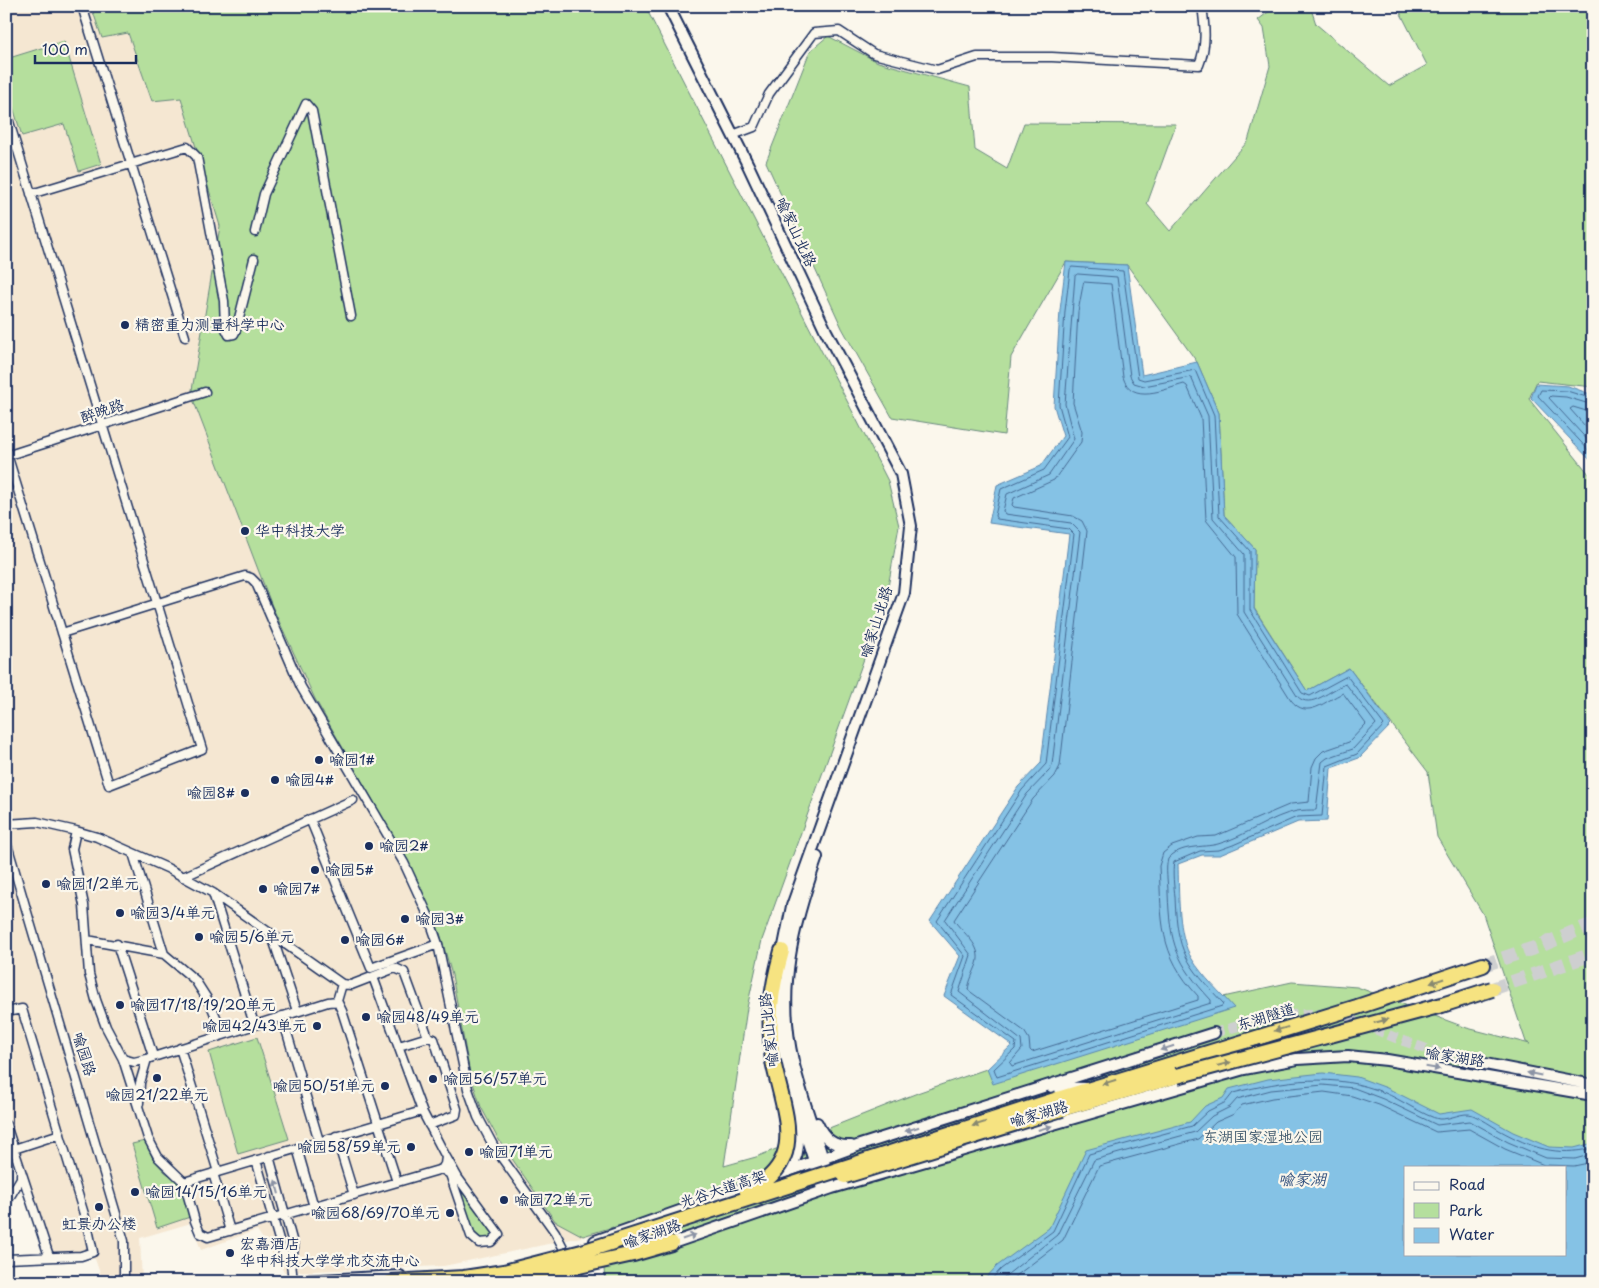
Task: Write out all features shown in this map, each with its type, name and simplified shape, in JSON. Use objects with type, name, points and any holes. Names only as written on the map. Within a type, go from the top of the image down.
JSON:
[{"type":"highway","points":[[708,1210],[758,1186],[774,1173],[785,1156],[788,1134],[787,1120],[772,1061],[769,1021],[770,1001],[782,951]]},
{"type":"highway","name":"东湖隧道","points":[[1062,1110],[1091,1088],[1358,1007],[1483,966]]},
{"type":"highway","points":[[1062,1110],[1177,1076],[1442,1005],[1492,989]]},
{"type":"highway","name":"光谷大道高架","points":[[392,1282],[464,1278],[504,1272],[582,1252],[708,1210],[1062,1110]]},
{"type":"highway","name":"光谷大道高架","points":[[466,1282],[504,1279],[1062,1110]]},
{"type":"highway","points":[[504,1279],[534,1276],[633,1254],[671,1243]]},
{"type":"main road","name":"喻家山北路","points":[[668,6],[748,165],[826,331],[902,474],[911,526],[904,593],[792,906],[782,951],[779,1012],[793,1079],[828,1190]]},
{"type":"main road","name":"喻家山北路","points":[[675,6],[832,328],[907,472],[917,525],[910,595],[797,914],[787,971],[786,994],[793,1079]]},
{"type":"main road","name":"喻家湖路","points":[[281,1282],[464,1273],[567,1251],[860,1145],[1214,1033]]},
{"type":"main road","name":"喻家湖路","points":[[504,1279],[576,1271],[638,1256],[671,1243],[1062,1110],[1244,1069],[1298,1059],[1339,1057],[1387,1060],[1593,1095]]},
{"type":"main road","name":"喻家湖路","points":[[1465,1060],[1593,1085]]},
{"type":"main road","points":[[793,1079],[819,1129],[826,1137],[839,1146],[860,1145]]},
{"type":"main road","points":[[776,1176],[788,1168],[795,1160],[798,1149],[793,1079]]},
{"type":"main road","points":[[1042,1087],[1091,1088]]},
{"type":"street","points":[[82,6],[185,337]]},
{"type":"street","points":[[738,132],[754,127],[769,94],[814,32],[839,31],[874,54],[937,70],[977,57],[1052,57],[1199,65],[1203,54],[1205,32],[1202,6]]},
{"type":"street","points":[[255,232],[264,194],[306,104],[312,111],[351,316]]},
{"type":"street","points":[[6,112],[202,749],[109,786],[7,454]]},
{"type":"street","points":[[32,194],[187,147],[197,157],[224,300],[226,332],[229,335],[234,334],[236,330],[254,259]]},
{"type":"street","name":"醉晚路","points":[[7,454],[205,392]]},
{"type":"street","points":[[62,633],[245,576],[251,578],[256,584],[302,687],[404,863],[428,915],[438,944],[468,1089],[478,1117],[494,1147],[567,1251],[581,1282]]},
{"type":"street","points":[[183,877],[353,800]]},
{"type":"street","points":[[310,819],[371,968],[438,944]]},
{"type":"street","points":[[6,824],[37,822],[97,837],[133,853],[213,893],[342,984],[352,985],[395,968],[404,972],[428,1037],[434,1040],[457,1108],[456,1115],[429,1124]]},
{"type":"street","points":[[76,831],[72,849],[84,905],[89,974],[96,1000],[106,1027],[123,1059],[148,1138],[158,1157],[184,1182],[194,1221],[200,1233],[208,1237],[272,1220],[442,1169],[446,1164],[446,1157]]},
{"type":"street","name":"喻园路","points":[[6,841],[124,1241],[126,1256],[124,1280]]},
{"type":"street","points":[[133,853],[164,954]]},
{"type":"street","points":[[213,893],[254,1024]]},
{"type":"street","points":[[271,933],[296,1011]]},
{"type":"street","points":[[87,940],[164,954],[195,980],[212,1005],[222,1034]]},
{"type":"street","points":[[117,944],[150,1058],[140,1083],[139,1110]]},
{"type":"street","points":[[373,977],[422,1111],[458,1178],[499,1234],[491,1242],[479,1243],[471,1236],[450,1174],[442,1169]]},
{"type":"street","points":[[342,984],[337,1001],[342,1011],[397,1182]]},
{"type":"street","points":[[123,1059],[134,1062],[150,1058],[296,1011],[337,1001]]},
{"type":"street","points":[[6,1012],[22,1009],[87,1224],[93,1252],[81,1256],[6,1259]]},
{"type":"street","points":[[282,1016],[319,1141]]},
{"type":"street","points":[[399,1046],[428,1037]]},
{"type":"street","points":[[180,1048],[230,1231]]},
{"type":"street","points":[[184,1182],[422,1111]]},
{"type":"street","points":[[6,1126],[49,1256]]},
{"type":"street","points":[[14,1149],[60,1134]]},
{"type":"street","points":[[336,1136],[354,1195]]},
{"type":"street","points":[[296,1148],[314,1207]]},
{"type":"street","points":[[269,1156],[294,1247],[291,1263],[293,1281]]},
{"type":"street","points":[[256,1160],[282,1250],[291,1263]]},
{"type":"street","points":[[6,1203],[21,1178],[20,1168]]},
{"type":"shaded area","name":"华中科技大学","points":[[6,6],[344,6],[628,1227],[444,1266],[284,1272],[257,1230],[201,1250],[191,1223],[140,1238],[142,1282],[103,1282],[95,1259],[50,1259],[6,1111],[6,1008],[8,1008],[6,1001]]},
{"type":"green space","name":"东湖国家湿地公园","points":[[91,6],[645,6],[888,481],[899,526],[886,598],[762,940],[747,1008],[724,1166],[756,1157],[920,1092],[1145,1014],[1292,982],[1357,987],[1467,1028],[1530,1044],[1526,1042],[1483,914],[1437,837],[1428,772],[1349,668],[1307,691],[1254,608],[1255,549],[1224,515],[1219,413],[1197,362],[1127,265],[1066,262],[1011,357],[1004,435],[892,417],[842,328],[766,162],[810,51],[828,36],[878,62],[970,87],[975,150],[1007,169],[1024,123],[1176,124],[1147,204],[1170,231],[1248,141],[1270,66],[1264,28],[1258,20],[1276,6],[1310,6],[1316,24],[1389,86],[1427,65],[1397,6],[1593,6],[1593,387],[1537,381],[1529,399],[1593,479],[1593,1282],[605,1282],[604,1269],[613,1227],[583,1236],[555,1221],[497,1137],[481,1107],[470,1074],[452,975],[440,933],[408,862],[315,699],[272,606],[194,402],[192,390],[220,226],[181,98],[152,101],[128,33],[102,38]]},
{"type":"green space","points":[[64,41],[101,164],[79,171],[64,124],[22,136],[6,85],[6,59]]},
{"type":"green space","points":[[257,1037],[289,1139],[238,1154],[209,1052]]},
{"type":"green space","points":[[145,1141],[153,1159],[165,1172],[179,1182],[190,1217],[157,1228],[132,1144]]},
{"type":"green space","points":[[456,1178],[495,1234],[488,1239],[476,1238]]},
{"type":"water","points":[[1066,262],[1127,265],[1142,375],[1197,362],[1219,413],[1224,515],[1255,549],[1254,609],[1307,691],[1349,668],[1391,725],[1359,758],[1331,768],[1327,821],[1298,822],[1220,855],[1202,855],[1178,864],[1181,926],[1187,949],[1201,972],[1234,1008],[993,1084],[987,1069],[1012,1045],[944,996],[960,956],[930,921],[1018,787],[1041,763],[1069,534],[989,523],[997,485],[1041,466],[1063,436],[1054,406],[1060,310]]},
{"type":"water","points":[[1536,384],[1568,386],[1593,395],[1593,463],[1531,398]]},
{"type":"water","name":"喻家湖","points":[[1323,1073],[1357,1077],[1387,1088],[1439,1114],[1472,1109],[1513,1132],[1549,1147],[1574,1148],[1593,1143],[1593,1282],[982,1282],[997,1266],[1049,1228],[1086,1150],[1190,1122],[1205,1106],[1223,1098],[1229,1089],[1268,1079]]},
{"type":"tunnel","points":[[1483,965],[1537,947],[1593,924]]},
{"type":"tunnel","points":[[1492,989],[1593,954]]},
{"type":"tunnel","points":[[1214,1033],[1289,1015],[1320,1014],[1351,1020],[1413,1044],[1465,1060]]},
{"type":"place","name":"精密重力测量科学中心","points":[[125,325]]},
{"type":"place","name":"华中科技大学","points":[[245,531]]},
{"type":"place","name":"喻园1#","points":[[319,760]]},
{"type":"place","name":"喻园4#","points":[[275,780]]},
{"type":"place","name":"喻园8#","points":[[245,793]]},
{"type":"place","name":"喻园2#","points":[[369,846]]},
{"type":"place","name":"喻园5#","points":[[315,870]]},
{"type":"place","name":"喻园1/2单元","points":[[46,884]]},
{"type":"place","name":"喻园7#","points":[[263,889]]},
{"type":"place","name":"喻园3/4单元","points":[[120,913]]},
{"type":"place","name":"喻园3#","points":[[405,919]]},
{"type":"place","name":"喻园5/6单元","points":[[199,937]]},
{"type":"place","name":"喻园6#","points":[[345,940]]},
{"type":"place","name":"喻园17/18/19/20单元","points":[[120,1005]]},
{"type":"place","name":"喻园48/49单元","points":[[366,1017]]},
{"type":"place","name":"喻园42/43单元","points":[[317,1026]]},
{"type":"place","name":"喻园21/22单元","points":[[157,1078]]},
{"type":"place","name":"喻园56/57单元","points":[[433,1079]]},
{"type":"place","name":"喻园50/51单元","points":[[385,1086]]},
{"type":"place","name":"喻园58/59单元","points":[[411,1147]]},
{"type":"place","name":"喻园71单元","points":[[469,1152]]},
{"type":"place","name":"喻园14/15/16单元","points":[[135,1192]]},
{"type":"place","name":"喻园72单元","points":[[504,1200]]},
{"type":"place","name":"虹景办公楼","points":[[99,1207]]},
{"type":"place","name":"喻园68/69/70单元","points":[[450,1213]]},
{"type":"place","name":"宏嘉酒店 华中科技大学学术交流中心","points":[[230,1253]]}]
